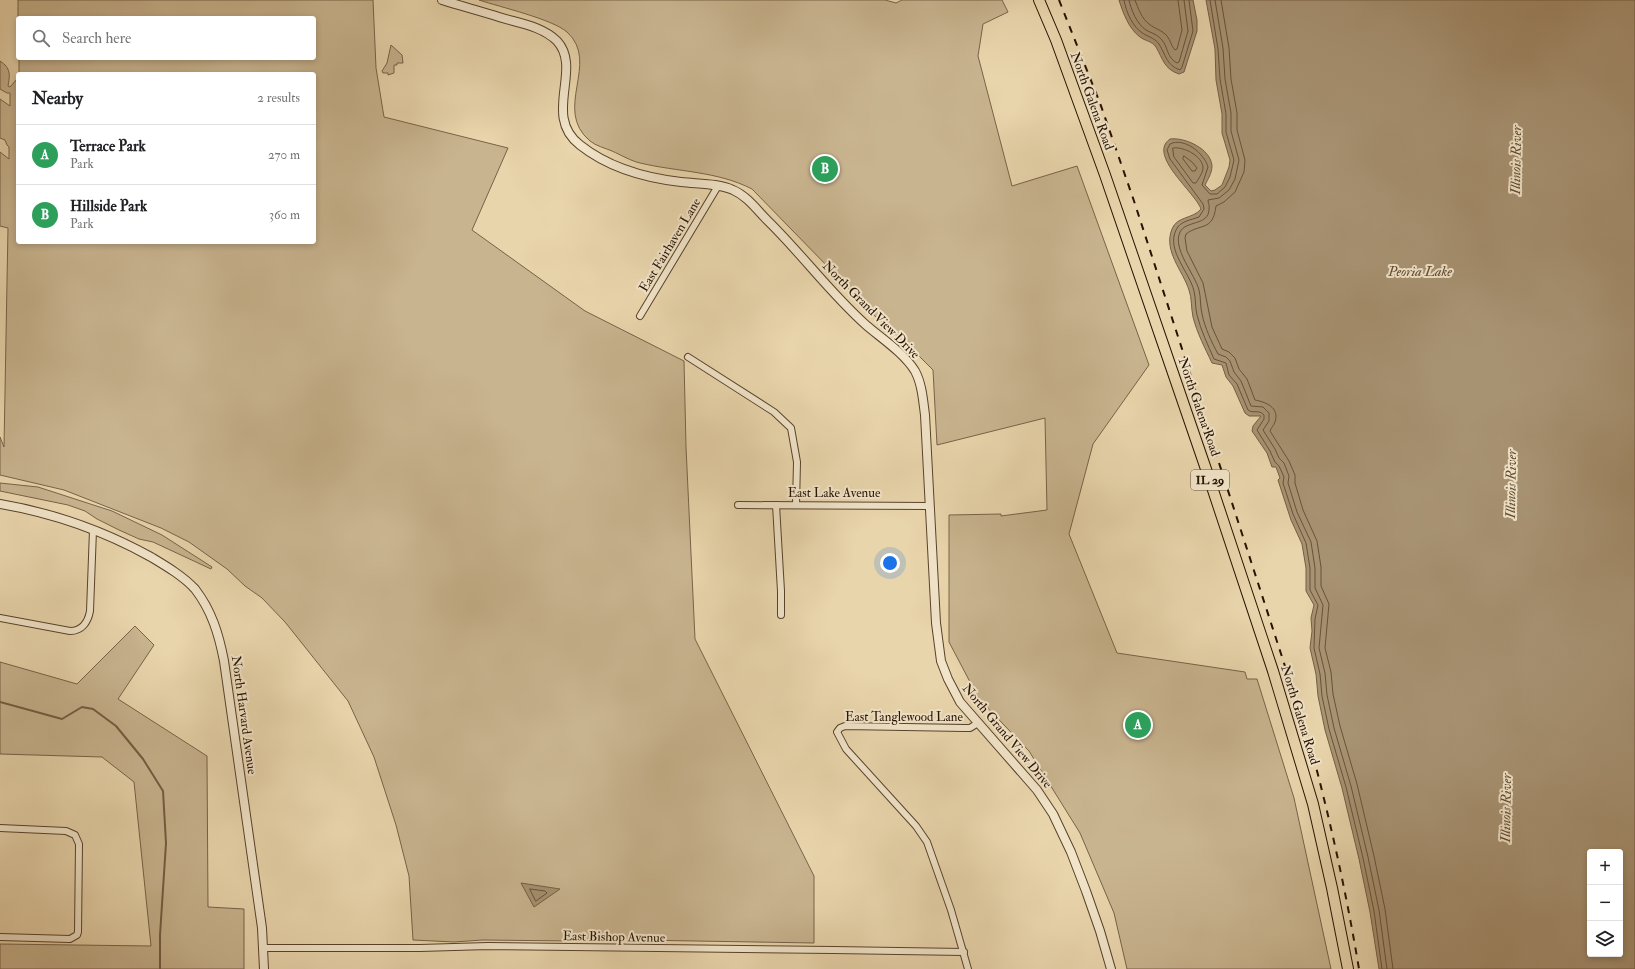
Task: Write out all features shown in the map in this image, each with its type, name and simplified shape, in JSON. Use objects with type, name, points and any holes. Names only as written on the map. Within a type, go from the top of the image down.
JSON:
[{"type":"main road","name":"North Galena Road","points":[[1039,0],[1061,54],[1101,163],[1196,439],[1273,671],[1314,811],[1332,888],[1348,969]]},
{"type":"street","name":"North Grand View Drive","points":[[442,0],[535,28],[557,41],[564,51],[566,61],[562,102],[566,128],[571,138],[581,146],[608,162],[632,172],[650,177],[718,186],[734,190],[749,202],[781,233],[853,312],[904,357],[914,370],[921,387],[924,415],[936,623],[940,656],[954,693],[978,723],[1037,790],[1053,814],[1068,845],[1086,891],[1111,969]]},
{"type":"street","name":"East Fairhaven Lane","points":[[640,316],[718,186]]},
{"type":"street","points":[[688,357],[774,412],[791,428],[797,462],[796,505]]},
{"type":"street","points":[[0,504],[39,512],[92,530],[90,611],[83,627],[79,630],[72,631],[0,618]]},
{"type":"street","name":"East Lake Avenue","points":[[738,504],[930,506]]},
{"type":"street","points":[[776,505],[781,615]]},
{"type":"street","name":"North Harvard Avenue","points":[[92,530],[115,539],[143,553],[178,574],[197,592],[217,628],[225,668],[264,948],[264,969]]},
{"type":"street","name":"East Tanglewood Lane","points":[[964,952],[927,842],[916,826],[848,751],[840,738],[838,731],[841,727],[846,726],[970,728],[978,723]]},
{"type":"street","points":[[0,828],[64,830],[71,832],[76,837],[79,844],[77,935],[74,938],[68,939],[0,937]]},
{"type":"street","name":"East Bishop Avenue","points":[[264,948],[426,948],[488,946],[964,952]]},
{"type":"street","points":[[964,952],[968,969]]},
{"type":"shaded area","points":[[18,0],[373,0],[376,68],[384,117],[508,148],[472,230],[585,311],[684,361],[686,447],[695,639],[814,876],[814,943],[577,939],[572,941],[482,940],[454,942],[413,940],[409,876],[396,825],[374,757],[348,701],[285,622],[262,598],[245,586],[227,569],[189,542],[161,528],[64,490],[0,475],[0,437],[4,447],[8,228],[0,226],[0,152],[9,159],[9,147],[5,140],[0,138],[0,99],[10,106],[10,93],[0,89],[0,61],[6,66],[9,72],[8,86],[10,87],[16,80],[16,244],[316,244],[316,72],[19,72],[19,60],[316,60],[316,16],[18,16]]},
{"type":"shaded area","points":[[479,0],[885,0],[896,3],[902,0],[1002,0],[1008,12],[983,24],[978,56],[1012,186],[1077,166],[1149,365],[1093,444],[1069,534],[1117,653],[1245,672],[1247,679],[1257,679],[1294,798],[1331,969],[1127,969],[1114,913],[1080,833],[1029,751],[979,699],[949,642],[949,515],[1001,514],[1001,516],[1047,510],[1045,418],[937,445],[933,370],[867,309],[752,189],[739,183],[711,175],[637,162],[592,143],[579,128],[575,115],[575,101],[580,58],[576,44],[567,32],[550,22]]},
{"type":"shaded area","points":[[391,45],[402,55],[403,63],[397,63],[397,65],[394,65],[394,73],[388,75],[388,73],[383,73],[382,71],[387,63]]},
{"type":"shaded area","points":[[0,483],[38,487],[112,511],[162,535],[212,567],[211,569],[153,542],[139,539],[97,519],[85,511],[68,505],[0,491]]},
{"type":"shaded area","points":[[135,626],[154,645],[118,699],[207,756],[208,907],[244,909],[244,969],[0,969],[0,944],[151,946],[134,782],[102,757],[0,754],[0,662],[77,684]]},
{"type":"water","points":[[1119,0],[1193,0],[1197,20],[1197,31],[1184,72],[1179,74],[1170,69],[1164,63],[1156,47],[1136,34],[1122,10]]},
{"type":"water","name":"Peoria Lake","points":[[1206,0],[1635,0],[1635,969],[1379,969],[1370,912],[1359,859],[1342,788],[1325,730],[1318,696],[1316,674],[1310,648],[1312,631],[1311,618],[1314,605],[1306,591],[1306,568],[1302,544],[1291,520],[1278,480],[1280,478],[1276,467],[1272,467],[1267,453],[1252,431],[1253,426],[1261,416],[1249,416],[1245,413],[1233,386],[1226,377],[1222,365],[1212,363],[1201,340],[1193,317],[1189,290],[1175,261],[1170,245],[1170,237],[1174,225],[1181,220],[1194,215],[1201,209],[1168,164],[1164,154],[1164,146],[1170,139],[1176,139],[1190,142],[1202,149],[1211,160],[1211,174],[1205,185],[1211,191],[1222,185],[1229,167],[1230,160],[1222,133],[1222,114],[1216,80],[1215,49]]},
{"type":"water","points":[[521,883],[560,889],[534,907]]},
{"type":"waterway","points":[[0,702],[62,719],[82,707],[93,709],[116,726],[143,759],[163,791],[166,843],[160,935],[160,969]]},
{"type":"railway","points":[[1059,0],[1100,103],[1134,201],[1308,737],[1336,853],[1359,969]]},
{"type":"place","name":"Hillside Park","points":[[825,169]]},
{"type":"place","name":"Terrace Park","points":[[1138,725]]},
{"type":"water label","name":"Illinois River","points":[[1516,160]]},
{"type":"water label","name":"Illinois River","points":[[1511,484]]},
{"type":"water label","name":"Illinois River","points":[[1506,808]]}]
